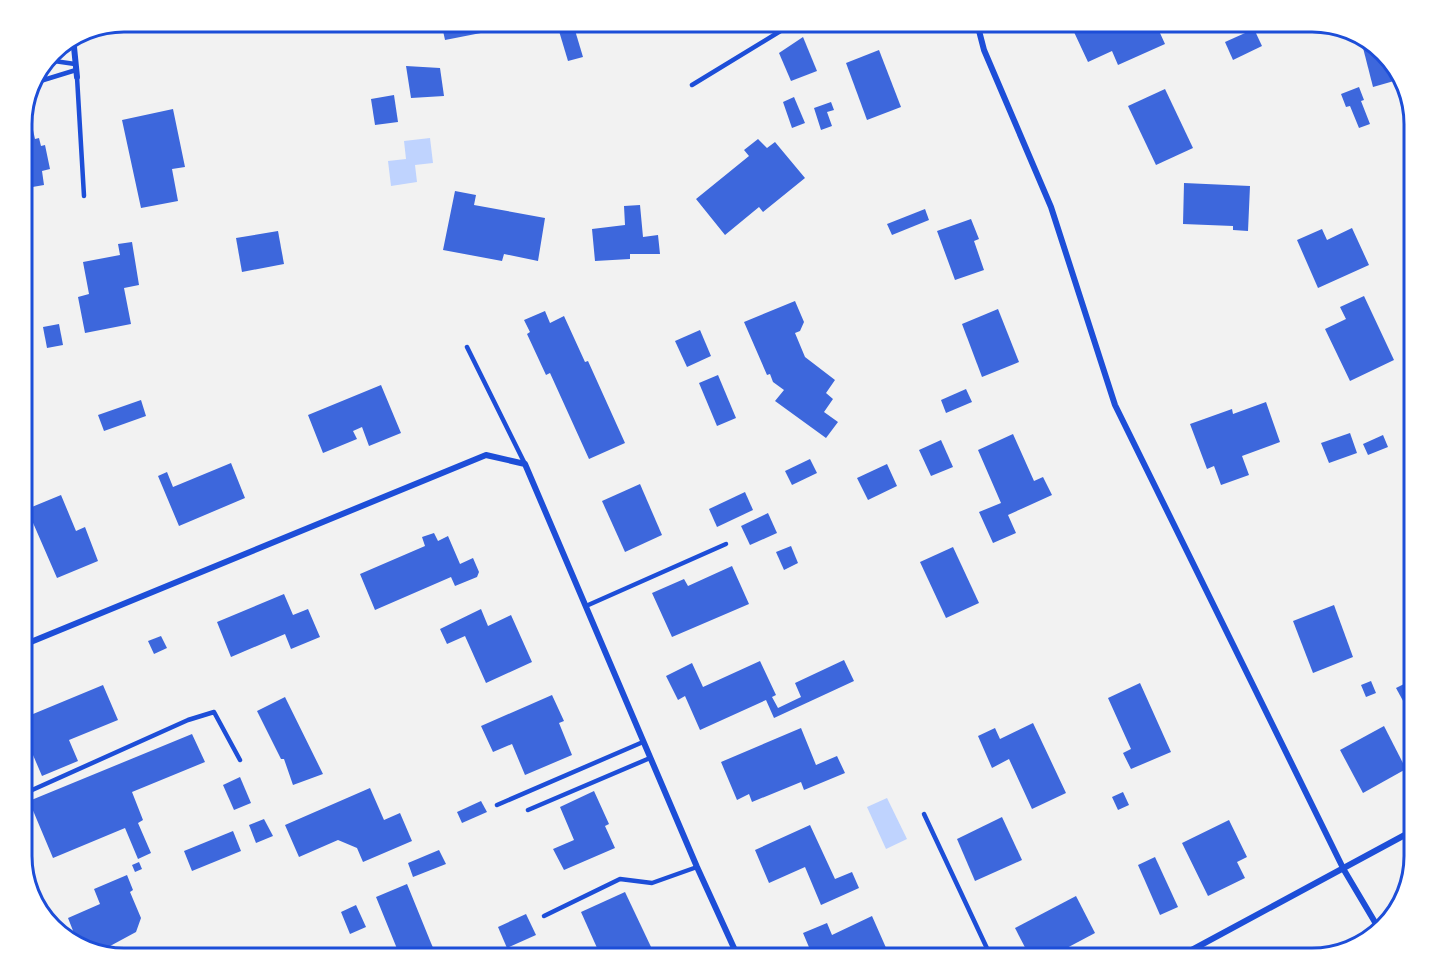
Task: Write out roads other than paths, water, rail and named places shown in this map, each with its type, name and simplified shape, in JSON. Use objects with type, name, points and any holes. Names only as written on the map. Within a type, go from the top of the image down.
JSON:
[{"type":"street","points":[[979,32],[984,50],[1051,207],[1115,405],[1344,870],[1375,923]]},
{"type":"street","points":[[73,47],[76,70]]},
{"type":"street","points":[[32,641],[486,455],[525,464],[697,867],[735,948]]},
{"type":"street","points":[[1195,948],[1344,870],[1404,836]]},
{"type":"lane","points":[[692,85],[779,32]]},
{"type":"lane","points":[[54,63],[76,70]]},
{"type":"lane","points":[[43,80],[76,70]]},
{"type":"lane","points":[[76,70],[84,196]]},
{"type":"lane","points":[[467,346],[525,464]]},
{"type":"lane","points":[[586,606],[726,544]]},
{"type":"lane","points":[[32,790],[188,720],[214,712],[240,760]]},
{"type":"lane","points":[[497,805],[644,742]]},
{"type":"lane","points":[[528,810],[650,758]]},
{"type":"lane","points":[[924,814],[987,948]]},
{"type":"lane","points":[[544,916],[620,879],[652,883],[697,867]]},
{"type":"water","points":[[430,138],[433,163],[415,165],[417,182],[391,186],[388,161],[406,159],[404,141]]},
{"type":"water","points":[[887,798],[907,839],[886,849],[867,807]]}]
